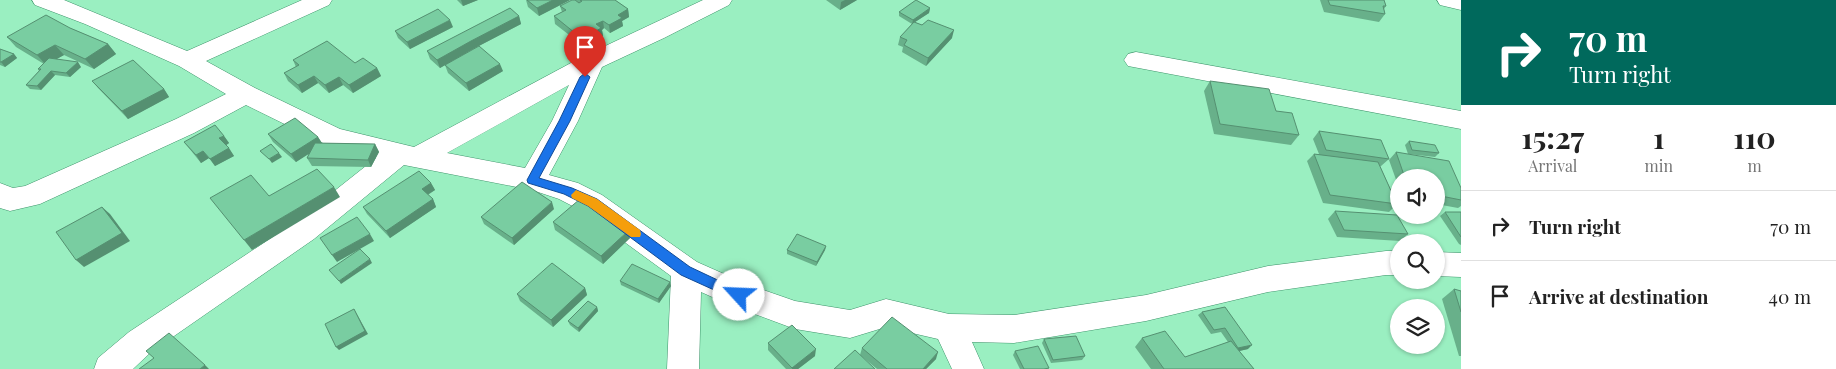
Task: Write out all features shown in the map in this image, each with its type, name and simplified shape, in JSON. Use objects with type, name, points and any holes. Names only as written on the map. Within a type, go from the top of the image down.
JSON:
[{"type":"street","points":[[42,0],[93,19],[187,60],[246,94],[332,136],[407,156],[532,180],[568,191],[592,203],[686,271],[739,295],[795,315],[850,324],[886,313],[949,328],[1014,329],[1146,308],[1268,280],[1390,263]]},
{"type":"street","points":[[187,60],[321,0]]},
{"type":"street","points":[[110,369],[140,342],[304,231],[407,156],[592,62],[656,33],[721,0]]},
{"type":"street","points":[[1448,0],[1461,3]]},
{"type":"street","points":[[1136,60],[1461,120]]},
{"type":"street","points":[[532,180],[565,121],[592,62]]},
{"type":"street","points":[[0,194],[10,200],[30,196],[185,126],[246,94]]},
{"type":"street","points":[[1445,264],[1461,265]]},
{"type":"street","points":[[683,369],[686,271]]},
{"type":"street","points":[[949,328],[968,369]]},
{"type":"building","points":[[527,0],[553,0],[537,8]]},
{"type":"building","points":[[572,0],[579,3],[582,1],[580,0],[615,0],[628,9],[618,15],[622,18],[609,25],[603,21],[596,24],[601,28],[588,36],[580,30],[575,33],[554,16],[566,10],[560,6]]},
{"type":"building","points":[[916,0],[930,8],[913,20],[899,12]]},
{"type":"building","points":[[1328,0],[1384,0],[1386,6],[1383,6],[1385,14],[1330,5]]},
{"type":"building","points":[[510,8],[519,16],[437,60],[427,51]]},
{"type":"building","points":[[438,9],[450,20],[407,42],[395,31]]},
{"type":"building","points":[[46,15],[70,28],[108,44],[85,59],[55,45],[37,55],[7,37]]},
{"type":"building","points":[[928,20],[954,30],[928,58],[904,45],[907,40],[900,37],[914,22],[922,25]]},
{"type":"building","points":[[327,41],[355,63],[363,58],[377,68],[349,85],[339,77],[325,85],[314,76],[298,85],[284,73],[299,65],[293,60]]},
{"type":"building","points":[[479,46],[500,64],[466,83],[445,65]]},
{"type":"building","points":[[0,49],[14,54],[0,62]]},
{"type":"building","points":[[49,58],[78,62],[66,73],[51,71],[37,86],[26,85],[41,69],[38,69]]},
{"type":"building","points":[[133,60],[164,89],[122,111],[92,81]]},
{"type":"building","points":[[1210,81],[1269,89],[1276,111],[1292,113],[1299,135],[1220,124]]},
{"type":"building","points":[[295,118],[318,137],[291,154],[268,134]]},
{"type":"building","points":[[215,125],[224,136],[219,138],[229,148],[210,159],[203,151],[196,155],[184,142]]},
{"type":"building","points":[[1319,131],[1381,140],[1389,159],[1326,150]]},
{"type":"building","points":[[1409,141],[1435,145],[1439,153],[1412,150]]},
{"type":"building","points":[[315,143],[375,144],[368,160],[307,158]]},
{"type":"building","points":[[271,144],[279,153],[269,159],[260,151]]},
{"type":"building","points":[[1396,152],[1449,161],[1461,188],[1461,200],[1445,197],[1445,169],[1402,169]]},
{"type":"building","points":[[1314,154],[1378,162],[1390,189],[1390,203],[1330,195]]},
{"type":"building","points":[[317,169],[334,187],[244,240],[210,198],[251,175],[269,196]]},
{"type":"building","points":[[419,171],[431,183],[422,189],[433,199],[386,231],[363,207]]},
{"type":"building","points":[[522,182],[552,202],[512,238],[481,217]]},
{"type":"building","points":[[580,199],[628,231],[601,256],[553,222]]},
{"type":"building","points":[[102,207],[122,233],[76,260],[56,232]]},
{"type":"building","points":[[1335,211],[1390,215],[1390,224],[1402,224],[1408,234],[1344,230]]},
{"type":"building","points":[[1445,212],[1461,212],[1461,237]]},
{"type":"building","points":[[357,217],[370,234],[332,255],[320,238]]},
{"type":"building","points":[[797,234],[826,246],[817,262],[787,250]]},
{"type":"building","points":[[360,249],[370,259],[339,281],[329,270]]},
{"type":"building","points":[[552,263],[585,288],[551,320],[517,294]]},
{"type":"building","points":[[632,264],[670,282],[658,299],[620,281]]},
{"type":"building","points":[[1454,289],[1461,291],[1461,312]]},
{"type":"building","points":[[588,301],[597,307],[578,328],[568,321]]},
{"type":"building","points":[[1225,307],[1252,345],[1238,348],[1225,328],[1214,330],[1202,312]]},
{"type":"building","points":[[354,309],[365,331],[336,347],[325,324]]},
{"type":"building","points":[[892,317],[938,352],[923,369],[887,369],[862,348]]},
{"type":"building","points":[[792,325],[816,349],[792,368],[768,343]]},
{"type":"building","points":[[1165,331],[1185,357],[1231,341],[1254,369],[1164,369],[1142,338]]},
{"type":"building","points":[[169,333],[205,365],[200,369],[139,369],[154,358],[146,351]]},
{"type":"building","points":[[1076,336],[1085,356],[1053,360],[1044,339]]},
{"type":"building","points":[[1038,346],[1049,368],[1024,369],[1015,351]]},
{"type":"building","points":[[855,350],[875,369],[834,369]]},
{"type":"slow traffic","points":[[576,195],[592,203],[635,234]]},
{"type":"route","points":[[585,77],[565,121],[532,180],[568,191],[592,203],[686,271],[739,295]]}]
